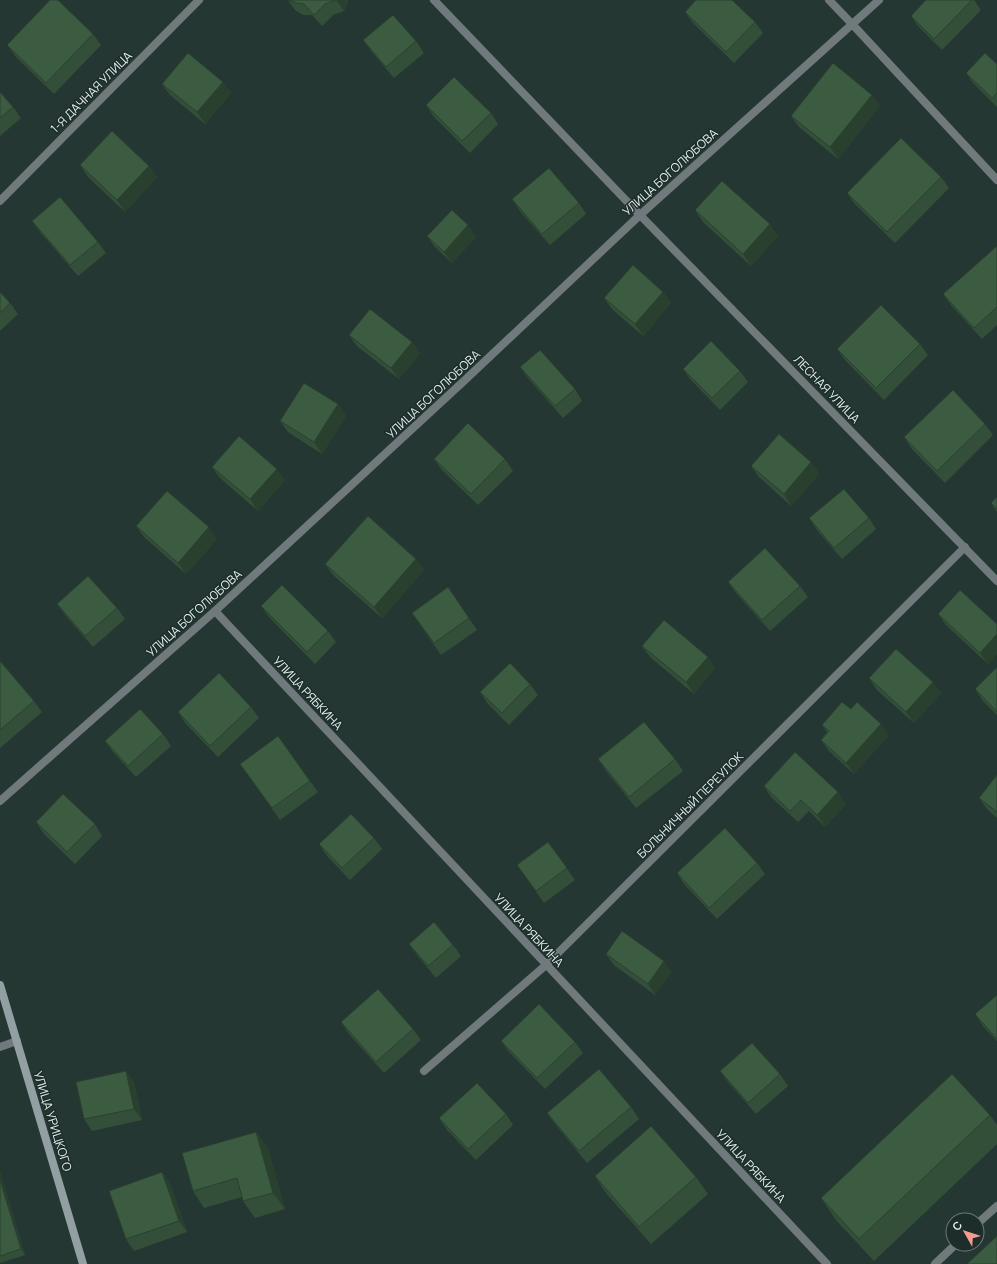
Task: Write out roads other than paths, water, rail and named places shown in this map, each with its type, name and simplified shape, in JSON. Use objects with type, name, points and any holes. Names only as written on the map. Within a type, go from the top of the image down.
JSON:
[{"type":"street","name":"1-Я ДАЧНАЯ УЛИЦА","points":[[0,201],[199,0]]},
{"type":"street","name":"ЛЕСНАЯ УЛИЦА","points":[[434,0],[640,215],[997,581]]},
{"type":"street","points":[[829,0],[997,180]]},
{"type":"street","name":"УЛИЦА БОГОЛЮБОВА","points":[[0,801],[215,611],[465,380],[640,215],[878,0]]},
{"type":"street","name":"БОЛЬНИЧНЫЙ ПЕРЕУЛОК","points":[[424,1071],[546,965],[965,547]]},
{"type":"street","name":"УЛИЦА РЯБКИНА","points":[[215,611],[827,1264]]},
{"type":"street","name":"УЛИЦА УРИЦКОГО","points":[[0,985],[83,1264]]},
{"type":"street","points":[[0,1047],[17,1041]]},
{"type":"street","points":[[985,1217],[997,1206]]},
{"type":"street","points":[[935,1264],[948,1252]]}]
